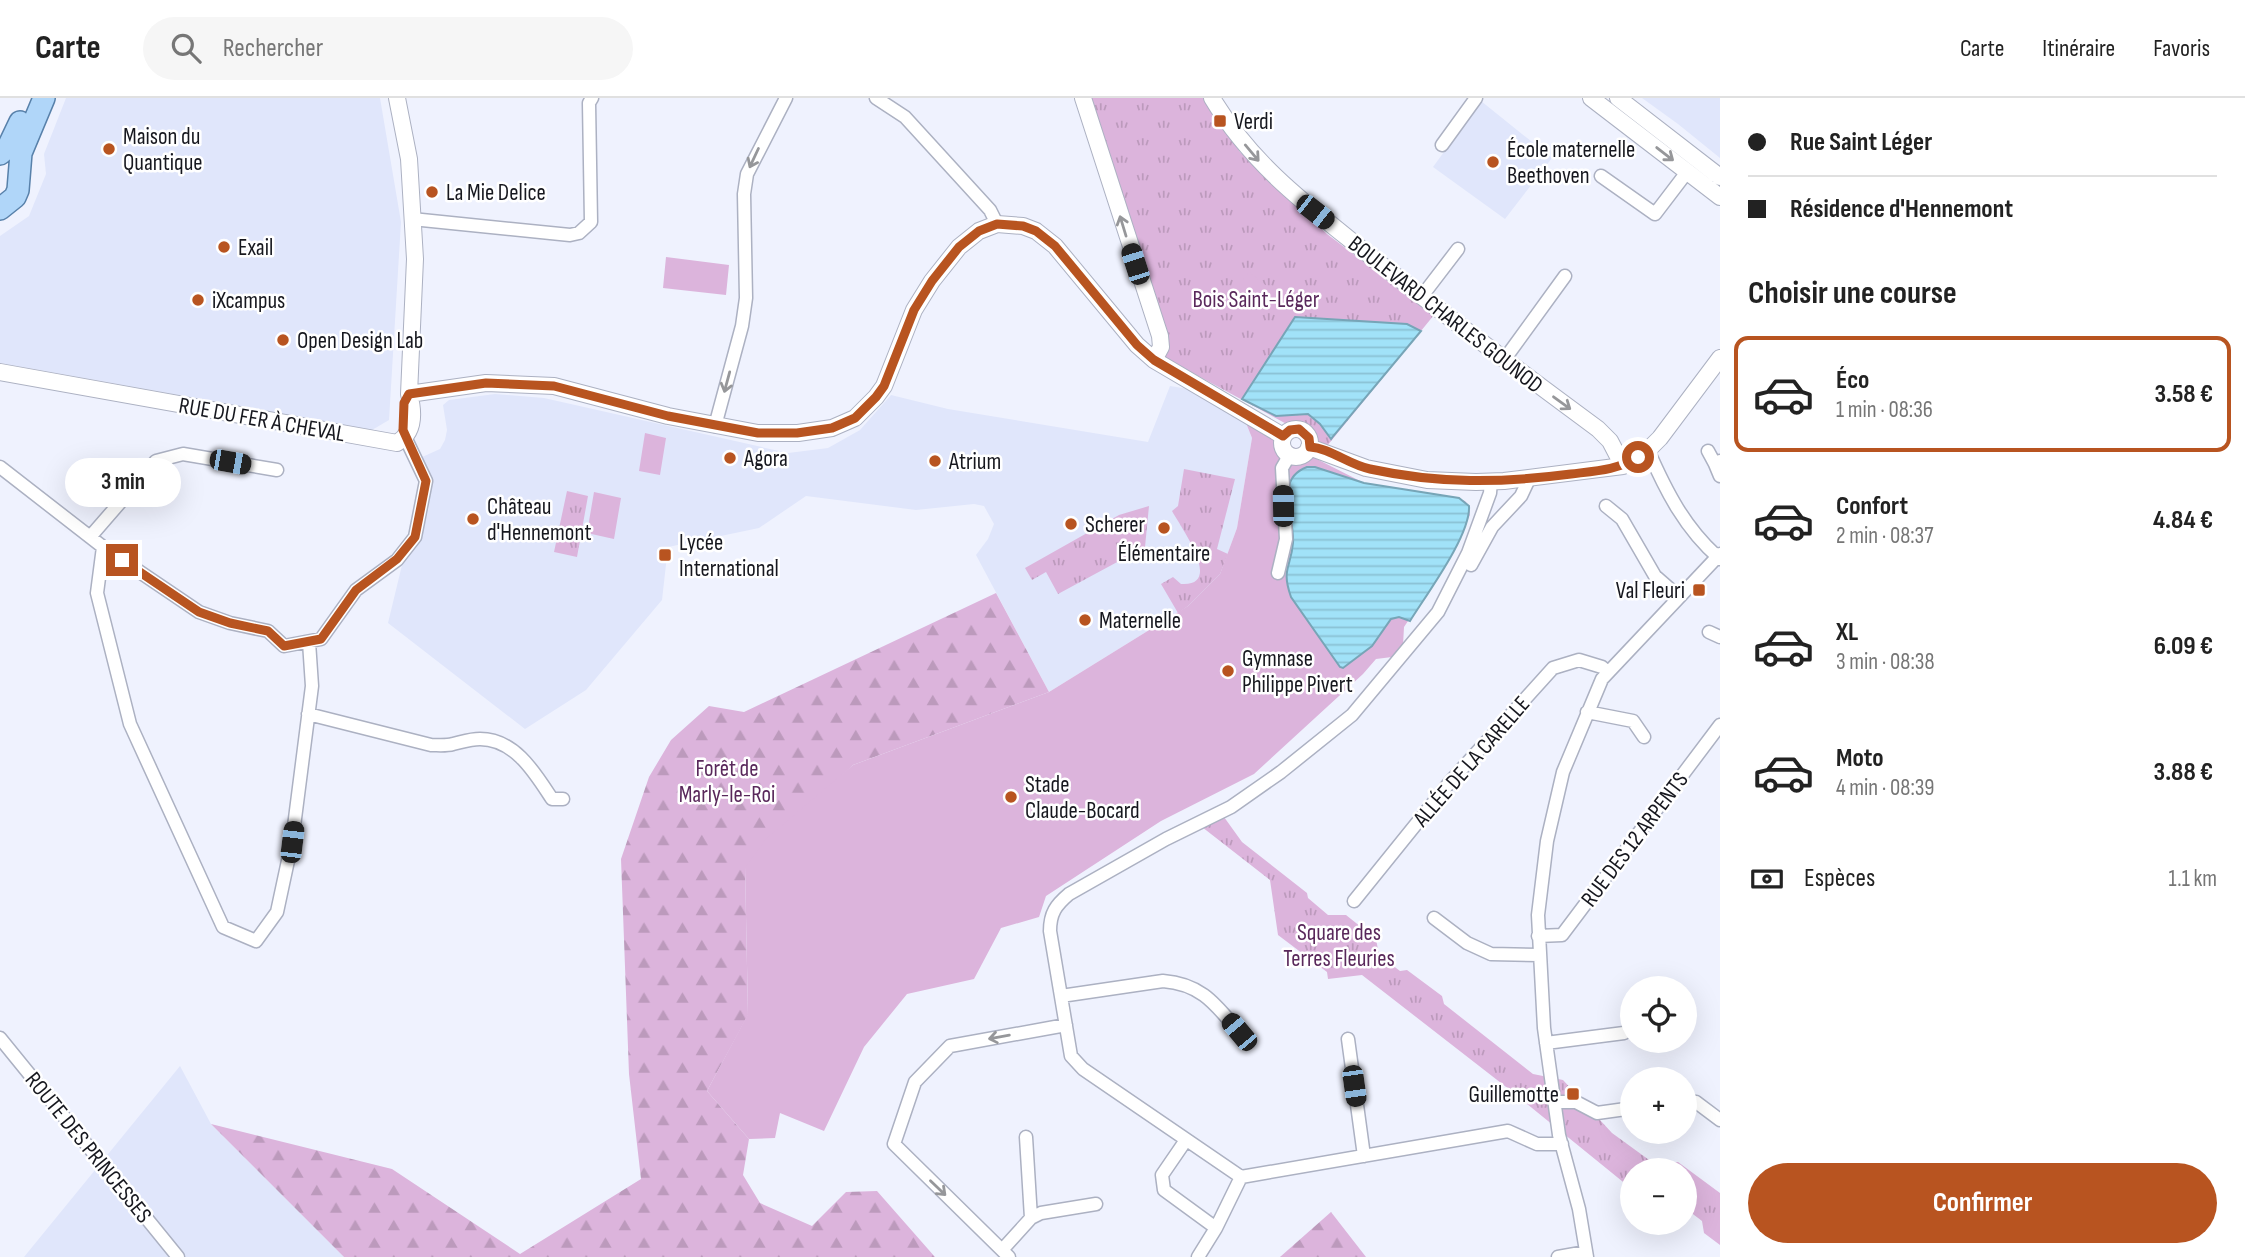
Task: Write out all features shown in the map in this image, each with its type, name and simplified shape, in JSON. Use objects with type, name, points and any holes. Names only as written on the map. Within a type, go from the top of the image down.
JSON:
[{"type":"main road","points":[[0,154],[8,147],[31,98]]},
{"type":"main road","points":[[1,207],[15,197],[21,153],[44,98]]},
{"type":"main road","points":[[0,160],[8,164],[18,176]]},
{"type":"street","points":[[0,467],[103,547],[199,612],[230,623],[268,631],[284,646],[321,639],[356,590],[397,559],[415,537],[426,481],[403,430],[404,403],[409,394],[415,258],[408,159],[397,98]]},
{"type":"street","points":[[412,219],[570,235],[579,233],[590,222],[589,103],[592,98]]},
{"type":"street","points":[[715,426],[742,326],[746,298],[744,194],[747,174],[786,98]]},
{"type":"street","points":[[876,98],[905,117],[990,210],[997,224]]},
{"type":"street","points":[[1083,98],[1160,336],[1161,347],[1154,360]]},
{"type":"street","name":"BOULEVARD CHARLES GOUNOD","points":[[1212,98],[1255,159],[1293,196],[1504,360],[1598,429],[1610,441],[1623,466]]},
{"type":"street","points":[[1441,145],[1476,98]]},
{"type":"street","points":[[1591,98],[1720,197]]},
{"type":"street","points":[[1618,98],[1720,177]]},
{"type":"street","points":[[1601,176],[1656,214],[1687,172]]},
{"type":"street","points":[[409,394],[486,383],[554,386],[668,416],[758,433],[797,433],[832,428],[855,418],[884,386],[914,310],[932,281],[959,247],[979,231],[997,224],[1023,226],[1036,231],[1055,246],[1137,345],[1154,360],[1283,436]]},
{"type":"street","points":[[1422,296],[1458,249]]},
{"type":"street","points":[[1504,360],[1565,276]]},
{"type":"street","points":[[1310,447],[1366,468],[1427,480],[1529,479],[1623,466],[1660,438],[1720,358]]},
{"type":"street","name":"RUE DU FER À CHEVAL","points":[[0,373],[397,443],[405,436]]},
{"type":"street","points":[[1278,573],[1286,539],[1285,462],[1281,446],[1283,436],[1290,430],[1299,429],[1309,438],[1310,447],[1301,457],[1285,462]]},
{"type":"street","points":[[1707,452],[1718,467]]},
{"type":"street","points":[[1558,1257],[1587,1255],[1579,1209],[1562,1144],[1546,1043],[1538,936],[1542,878],[1551,819],[1563,772],[1602,679],[1719,557],[1700,539],[1674,506],[1643,453]]},
{"type":"street","points":[[90,537],[156,461],[183,454],[277,470]]},
{"type":"street","points":[[1469,570],[1492,527],[1521,496],[1529,479]]},
{"type":"street","points":[[1491,481],[1490,494],[1468,553],[1438,612],[1352,715],[1281,772],[1231,807],[1166,839],[1069,894],[1058,903],[1050,916],[1050,931],[1071,1056],[1083,1069],[1241,1177],[1508,1131],[1536,1144],[1562,1144]]},
{"type":"street","points":[[1606,506],[1622,519],[1655,576],[1679,597]]},
{"type":"street","points":[[103,547],[97,593],[130,724],[223,927],[256,941],[278,912],[292,842],[312,686],[309,642]]},
{"type":"street","name":"ALLÉE DE LA CARELLE","points":[[1354,901],[1450,782],[1553,668],[1579,660],[1602,667],[1608,672]]},
{"type":"street","points":[[1587,712],[1633,721],[1644,737]]},
{"type":"street","points":[[308,715],[431,745],[451,745],[482,738],[496,742],[514,750],[530,765],[552,799],[563,799]]},
{"type":"street","name":"RUE DES 12 ARPENTS","points":[[1538,936],[1562,934],[1720,724]]},
{"type":"street","points":[[1434,918],[1467,943],[1491,954],[1539,955]]},
{"type":"street","points":[[1061,996],[1163,981],[1176,982],[1203,993],[1239,1032]]},
{"type":"street","points":[[1066,1024],[950,1046],[915,1082],[894,1144],[1006,1254],[1031,1218],[1041,1213],[1096,1204]]},
{"type":"street","points":[[1546,1043],[1620,1034]]},
{"type":"street","name":"ROUTE DES PRINCESSES","points":[[0,1038],[178,1257]]},
{"type":"street","points":[[1348,1039],[1364,1156]]},
{"type":"street","points":[[1555,1102],[1576,1102],[1597,1112],[1620,1109]]},
{"type":"street","points":[[1697,1103],[1720,1120]]},
{"type":"street","points":[[1027,1137],[1031,1218]]},
{"type":"street","points":[[1186,1140],[1162,1175],[1164,1190],[1216,1228]]},
{"type":"street","points":[[1198,1257],[1216,1228],[1241,1177]]},
{"type":"shaded area","name":"iXcampus","points":[[66,98],[380,98],[401,222],[389,420],[372,430],[0,363],[0,236],[29,216],[46,174],[44,154]]},
{"type":"shaded area","points":[[1642,98],[1720,98],[1720,158],[1678,124]]},
{"type":"shaded area","name":"École maternelle Beethoven","points":[[1481,101],[1552,158],[1505,219],[1433,167]]},
{"type":"shaded area","points":[[1170,386],[1195,390],[1246,423],[1252,438],[1237,528],[1220,574],[1188,606],[1049,692],[976,555],[988,539],[994,524],[984,506],[974,504],[916,510],[806,496],[759,528],[668,547],[662,600],[586,690],[525,729],[388,623],[402,565],[421,540],[429,507],[430,486],[420,458],[440,449],[445,440],[447,430],[443,405],[449,400],[495,394],[544,398],[788,453],[828,448],[860,430],[891,395],[948,409],[1148,442]]},
{"type":"shaded area","points":[[180,1066],[211,1124],[344,1257],[24,1257]]},
{"type":"green space","name":"Bois Saint-Léger","points":[[1090,98],[1205,98],[1240,152],[1327,234],[1434,315],[1327,446],[1165,358],[1166,329]]},
{"type":"green space","points":[[666,257],[729,265],[726,295],[663,288]]},
{"type":"green space","points":[[1249,272],[1283,299],[1272,313],[1238,286]]},
{"type":"green space","name":"Stade Claude-Bocard","points":[[1246,423],[1364,483],[1452,497],[1465,501],[1469,506],[1470,515],[1442,570],[1404,627],[1403,645],[1392,657],[1376,659],[1254,774],[1161,821],[1046,896],[1039,917],[1001,928],[974,979],[907,994],[864,1047],[824,1131],[780,1113],[775,1138],[749,1139],[707,1091],[748,1014],[745,867],[766,839],[853,765],[1049,692],[1188,606],[1220,574],[1237,528],[1252,438]]},
{"type":"green space","points":[[645,433],[666,438],[660,475],[639,471]]},
{"type":"green space","points":[[1184,469],[1235,479],[1217,549],[1228,554],[1220,574],[1178,613],[1161,584],[1173,577],[1181,584],[1194,582],[1199,576],[1200,566],[1190,541],[1172,511],[1178,506]]},
{"type":"green space","points":[[567,491],[588,496],[577,557],[554,552]]},
{"type":"green space","points":[[594,492],[621,498],[614,539],[587,533]]},
{"type":"green space","points":[[1149,506],[1145,547],[1058,594],[1046,572],[1032,580],[1025,568],[1119,515]]},
{"type":"green space","name":"Forêt de Marly-le-Roi","points":[[996,593],[1049,692],[853,765],[745,868],[748,1015],[707,1091],[749,1139],[743,1175],[760,1203],[812,1226],[846,1192],[877,1191],[935,1257],[344,1257],[211,1124],[392,1169],[520,1254],[641,1179],[629,1074],[621,859],[649,777],[671,740],[709,706],[744,712]]},
{"type":"green space","name":"Square des Terres Fleuries","points":[[1224,817],[1242,842],[1307,893],[1308,898],[1328,915],[1346,915],[1376,939],[1379,955],[1400,971],[1407,970],[1442,996],[1444,1004],[1533,1074],[1563,1080],[1620,1139],[1620,1144],[1627,1144],[1646,1158],[1620,1158],[1620,1179],[1362,975],[1328,979],[1327,972],[1278,935],[1270,880],[1202,827]]},
{"type":"green space","name":"Square des Terres Fleuries","points":[[1697,1176],[1720,1193],[1720,1245],[1704,1233],[1702,1221],[1697,1217]]},
{"type":"green space","points":[[1331,1212],[1366,1257],[1280,1257]]},
{"type":"water","points":[[1295,317],[1407,324],[1421,331],[1331,439],[1308,414],[1276,416],[1242,399]]},
{"type":"water","points":[[1307,467],[1315,467],[1364,483],[1459,498],[1469,506],[1463,533],[1410,621],[1399,617],[1391,619],[1372,646],[1343,668],[1291,597],[1288,587],[1287,574],[1293,533],[1288,490],[1297,473]]},
{"type":"place","name":"Verdi","points":[[1220,121]]},
{"type":"place","name":"Maison du Quantique","points":[[109,149]]},
{"type":"place","name":"École maternelle Beethoven","points":[[1493,162]]},
{"type":"place","name":"La Mie Delice","points":[[432,192]]},
{"type":"place","name":"Exail","points":[[224,247]]},
{"type":"place","name":"iXcampus","points":[[198,300]]},
{"type":"place","name":"Open Design Lab","points":[[283,340]]},
{"type":"place","name":"Agora","points":[[730,458]]},
{"type":"place","name":"Atrium","points":[[935,461]]},
{"type":"place","name":"Château d'Hennemont","points":[[473,519]]},
{"type":"place","name":"Scherer","points":[[1071,524]]},
{"type":"place","name":"Élémentaire","points":[[1164,528]]},
{"type":"place","name":"Lycée International","points":[[665,555]]},
{"type":"place","name":"Val Fleuri","points":[[1699,590]]},
{"type":"place","name":"Maternelle","points":[[1085,620]]},
{"type":"place","name":"Gymnase Philippe Pivert","points":[[1228,671]]},
{"type":"place","name":"Stade Claude-Bocard","points":[[1011,797]]},
{"type":"place","name":"Guillemotte","points":[[1573,1094]]},
{"type":"route","points":[[122,560],[199,612],[230,623],[268,631],[284,646],[321,639],[356,590],[397,559],[415,537],[426,481],[403,430],[404,403],[409,394],[486,383],[554,386],[668,416],[758,433],[797,433],[832,428],[855,418],[884,386],[914,310],[932,281],[959,247],[979,231],[997,224],[1023,226],[1036,231],[1055,246],[1137,345],[1154,360],[1283,436],[1290,430],[1299,429],[1307,434],[1310,447],[1366,468],[1427,480],[1504,481],[1623,466],[1638,457]]}]
